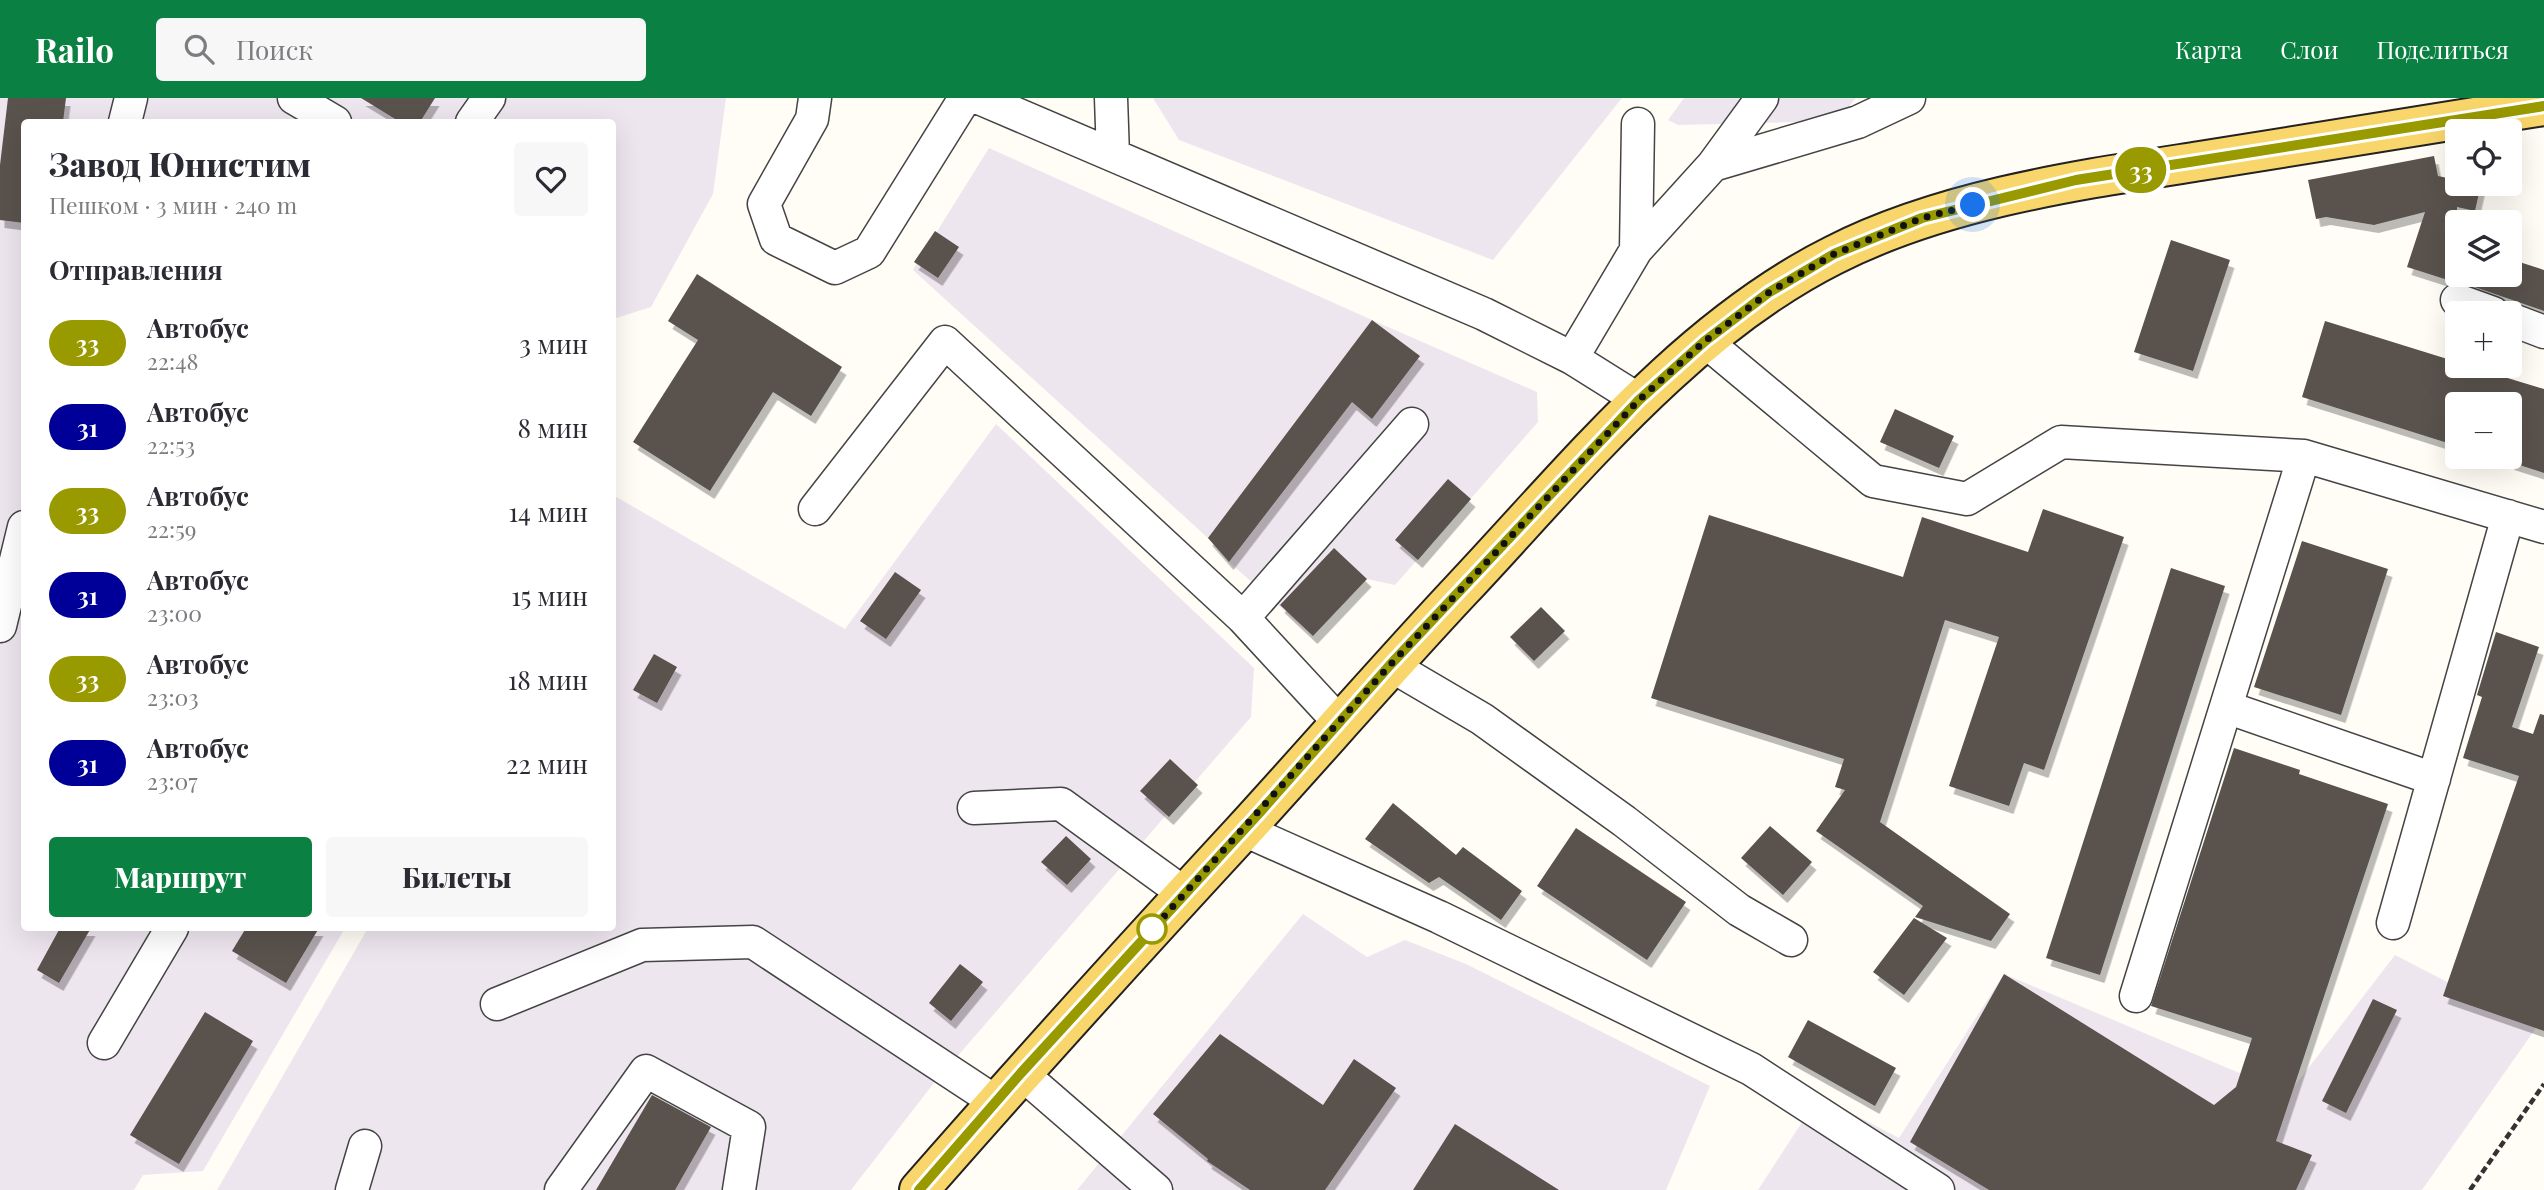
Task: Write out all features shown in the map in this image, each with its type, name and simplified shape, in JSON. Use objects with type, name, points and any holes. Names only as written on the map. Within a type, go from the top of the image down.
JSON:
[{"type":"main road","points":[[919,1190],[1021,1073],[1244,830],[1390,665],[1639,400],[1705,341],[1768,293],[1834,254],[1922,218],[2076,180],[2544,106]]},
{"type":"street","points":[[126,119],[131,98]]},
{"type":"street","points":[[294,98],[330,119]]},
{"type":"street","points":[[474,119],[489,98]]},
{"type":"street","points":[[815,98],[812,119],[764,204],[776,239],[835,268],[869,252],[965,98]]},
{"type":"street","points":[[979,98],[1484,314],[1572,358],[1639,400]]},
{"type":"street","points":[[1111,98],[1112,155]]},
{"type":"street","points":[[1572,358],[1636,250],[1713,165],[1762,98]]},
{"type":"street","points":[[1713,165],[1858,122],[1909,98]]},
{"type":"street","points":[[1636,250],[1637,124]]},
{"type":"street","points":[[2522,324],[2544,332]]},
{"type":"street","points":[[1705,341],[1873,481],[1967,499],[2061,442],[2304,456],[2544,527]]},
{"type":"street","points":[[815,509],[945,342],[1243,618],[1340,723]]},
{"type":"street","points":[[1243,618],[1412,424]]},
{"type":"street","points":[[2136,996],[2304,456]]},
{"type":"street","points":[[2393,923],[2508,516]]},
{"type":"street","points":[[0,626],[21,539]]},
{"type":"street","points":[[1390,665],[1482,719],[1624,821],[1739,910],[1790,940]]},
{"type":"street","points":[[2225,708],[2434,779]]},
{"type":"street","points":[[974,808],[1061,804],[1185,894]]},
{"type":"street","points":[[1244,830],[1439,917],[1751,1069],[1938,1190]]},
{"type":"street","points":[[104,1043],[170,931]]},
{"type":"street","points":[[497,1004],[642,945],[753,942],[996,1102]]},
{"type":"street","points":[[561,1190],[646,1071],[749,1127],[739,1190]]},
{"type":"street","points":[[1021,1073],[1156,1190]]},
{"type":"street","points":[[352,1190],[365,1146]]},
{"type":"path","points":[[2470,1190],[2544,1084]]},
{"type":"shaded area","points":[[0,98],[726,98],[713,194],[651,307],[616,318],[616,119],[21,119],[21,931],[343,931],[203,1171],[143,1175],[134,1190],[0,1190]]},
{"type":"shaded area","points":[[1153,98],[1622,98],[1493,260],[1179,140]]},
{"type":"shaded area","points":[[1684,98],[1856,98],[1837,121],[1678,125],[1668,120]]},
{"type":"shaded area","points":[[989,148],[1537,392],[1538,422],[1395,585],[1367,579],[1313,636],[1229,562],[1208,538],[913,270]]},
{"type":"shaded area","points":[[996,424],[1254,668],[1251,717],[930,1088],[851,1190],[217,1190],[366,931],[616,931],[616,497],[845,629]]},
{"type":"shaded area","points":[[1303,914],[1367,957],[1405,940],[1466,964],[1710,1086],[1666,1190],[1077,1190]]},
{"type":"shaded area","points":[[2395,955],[2536,1028],[2422,1190],[1758,1190],[1819,1096],[1899,1138],[2004,974],[2249,1077],[2293,1088]]},
{"type":"building","points":[[8,98],[66,98],[63,119],[21,119],[21,223],[0,220],[0,165]]},
{"type":"building","points":[[361,98],[435,98],[422,119],[395,119]]},
{"type":"building","points":[[2434,156],[2438,176],[2445,177],[2445,196],[2478,196],[2475,210],[2457,207],[2457,210],[2445,210],[2445,279],[2407,267],[2425,212],[2374,225],[2326,217],[2316,219],[2308,180]]},
{"type":"building","points":[[935,231],[959,247],[938,278],[914,262]]},
{"type":"building","points":[[2171,240],[2230,260],[2193,371],[2134,352]]},
{"type":"building","points":[[2522,263],[2544,270],[2544,311],[2522,303],[2522,301],[2475,287],[2522,287]]},
{"type":"building","points":[[697,274],[842,367],[811,416],[773,392],[710,491],[633,442],[698,340],[668,321]]},
{"type":"building","points":[[1372,320],[1420,356],[1372,419],[1352,402],[1229,562],[1208,538]]},
{"type":"building","points":[[2325,321],[2445,358],[2445,378],[2508,378],[2544,389],[2544,473],[2522,466],[2522,392],[2445,392],[2445,442],[2302,397]]},
{"type":"building","points":[[1895,409],[1954,436],[1939,468],[1880,442]]},
{"type":"building","points":[[1448,479],[1471,499],[1418,560],[1395,540]]},
{"type":"building","points":[[2043,509],[2124,537],[2044,770],[2024,763],[2009,806],[1949,786],[1999,637],[1945,620],[1880,822],[2010,914],[1991,941],[1915,917],[1923,906],[1816,831],[1845,790],[1835,787],[1844,759],[1651,698],[1709,515],[1903,577],[1922,517],[2028,552]]},
{"type":"building","points":[[2302,541],[2388,569],[2341,715],[2254,687]]},
{"type":"building","points":[[1334,548],[1367,579],[1313,636],[1280,605]]},
{"type":"building","points":[[2171,568],[2225,586],[2100,975],[2046,958]]},
{"type":"building","points":[[895,572],[921,590],[886,639],[860,621]]},
{"type":"building","points":[[1541,607],[1565,631],[1534,661],[1510,637]]},
{"type":"building","points":[[2496,632],[2539,647],[2512,727],[2533,734],[2540,714],[2544,715],[2544,1031],[2443,996],[2519,776],[2463,758],[2482,697],[2477,695]]},
{"type":"building","points":[[654,654],[677,667],[657,703],[633,690]]},
{"type":"building","points":[[2234,748],[2300,770],[2299,774],[2388,804],[2276,1141],[2312,1155],[2296,1190],[1989,1190],[1910,1142],[2004,974],[2214,1105],[2236,1087],[2252,1038],[2151,1006]]},
{"type":"building","points":[[1170,759],[1198,785],[1169,817],[1140,791]]},
{"type":"building","points":[[1393,803],[1456,855],[1463,847],[1522,891],[1501,920],[1439,877],[1429,883],[1365,839]]},
{"type":"building","points":[[1770,826],[1812,862],[1783,895],[1741,858]]},
{"type":"building","points":[[1576,828],[1686,902],[1647,960],[1537,886]]},
{"type":"building","points":[[1066,836],[1091,859],[1067,885],[1041,862]]},
{"type":"building","points":[[1914,918],[1947,938],[1904,995],[1873,972]]},
{"type":"building","points":[[58,931],[89,931],[59,983],[37,970]]},
{"type":"building","points":[[244,931],[317,931],[286,983],[232,951]]},
{"type":"building","points":[[960,964],[983,982],[951,1021],[929,1003]]},
{"type":"building","points":[[2373,999],[2397,1010],[2346,1113],[2322,1101]]},
{"type":"building","points":[[205,1012],[253,1041],[179,1164],[130,1135]]},
{"type":"building","points":[[1808,1020],[1896,1068],[1875,1106],[1788,1057]]},
{"type":"building","points":[[1220,1034],[1323,1105],[1354,1059],[1396,1088],[1325,1190],[1250,1190],[1207,1161],[1208,1159],[1153,1114]]},
{"type":"building","points":[[652,1095],[711,1127],[675,1190],[596,1190]]},
{"type":"building","points":[[1455,1124],[1559,1190],[1413,1190]]},
{"type":"bus line","name":"33","points":[[919,1190],[1021,1073],[1260,812],[1390,665],[1639,400],[1705,341],[1768,293],[1834,254],[1922,218],[2076,180],[2544,106]]},
{"type":"route","points":[[1152,929],[1150,932],[1390,665],[1639,400],[1705,341],[1768,293],[1834,254],[1922,218],[1973,205]]}]
